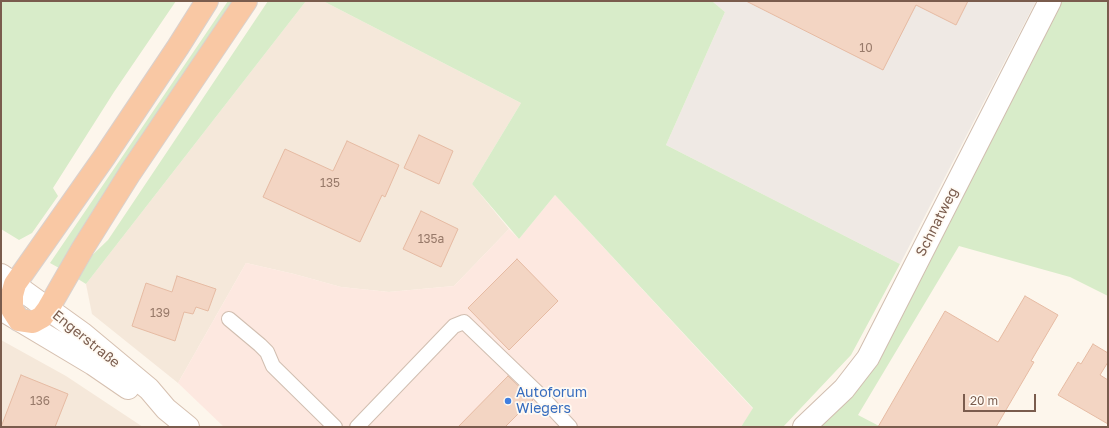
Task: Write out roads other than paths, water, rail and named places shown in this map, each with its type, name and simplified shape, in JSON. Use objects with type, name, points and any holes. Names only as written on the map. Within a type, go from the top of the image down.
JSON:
[{"type":"highway","points":[[207,1],[178,47],[113,143],[8,279],[12,295],[12,309],[10,315],[33,322],[42,317],[130,173],[246,1]]},
{"type":"street","name":"Schnatweg","points":[[804,427],[844,389],[868,358],[1050,1]]},
{"type":"street","name":"Engerstraße","points":[[8,279],[83,334],[149,389],[166,409],[188,427]]},
{"type":"street","name":"Engerstraße","points":[[10,315],[93,364],[144,399],[166,409]]},
{"type":"lane","points":[[230,319],[267,352],[273,366],[335,427]]},
{"type":"lane","points":[[357,427],[454,326],[464,322],[540,395],[570,427]]},
{"type":"place","name":"Autoforum Wiegers","points":[[508,401]]}]
